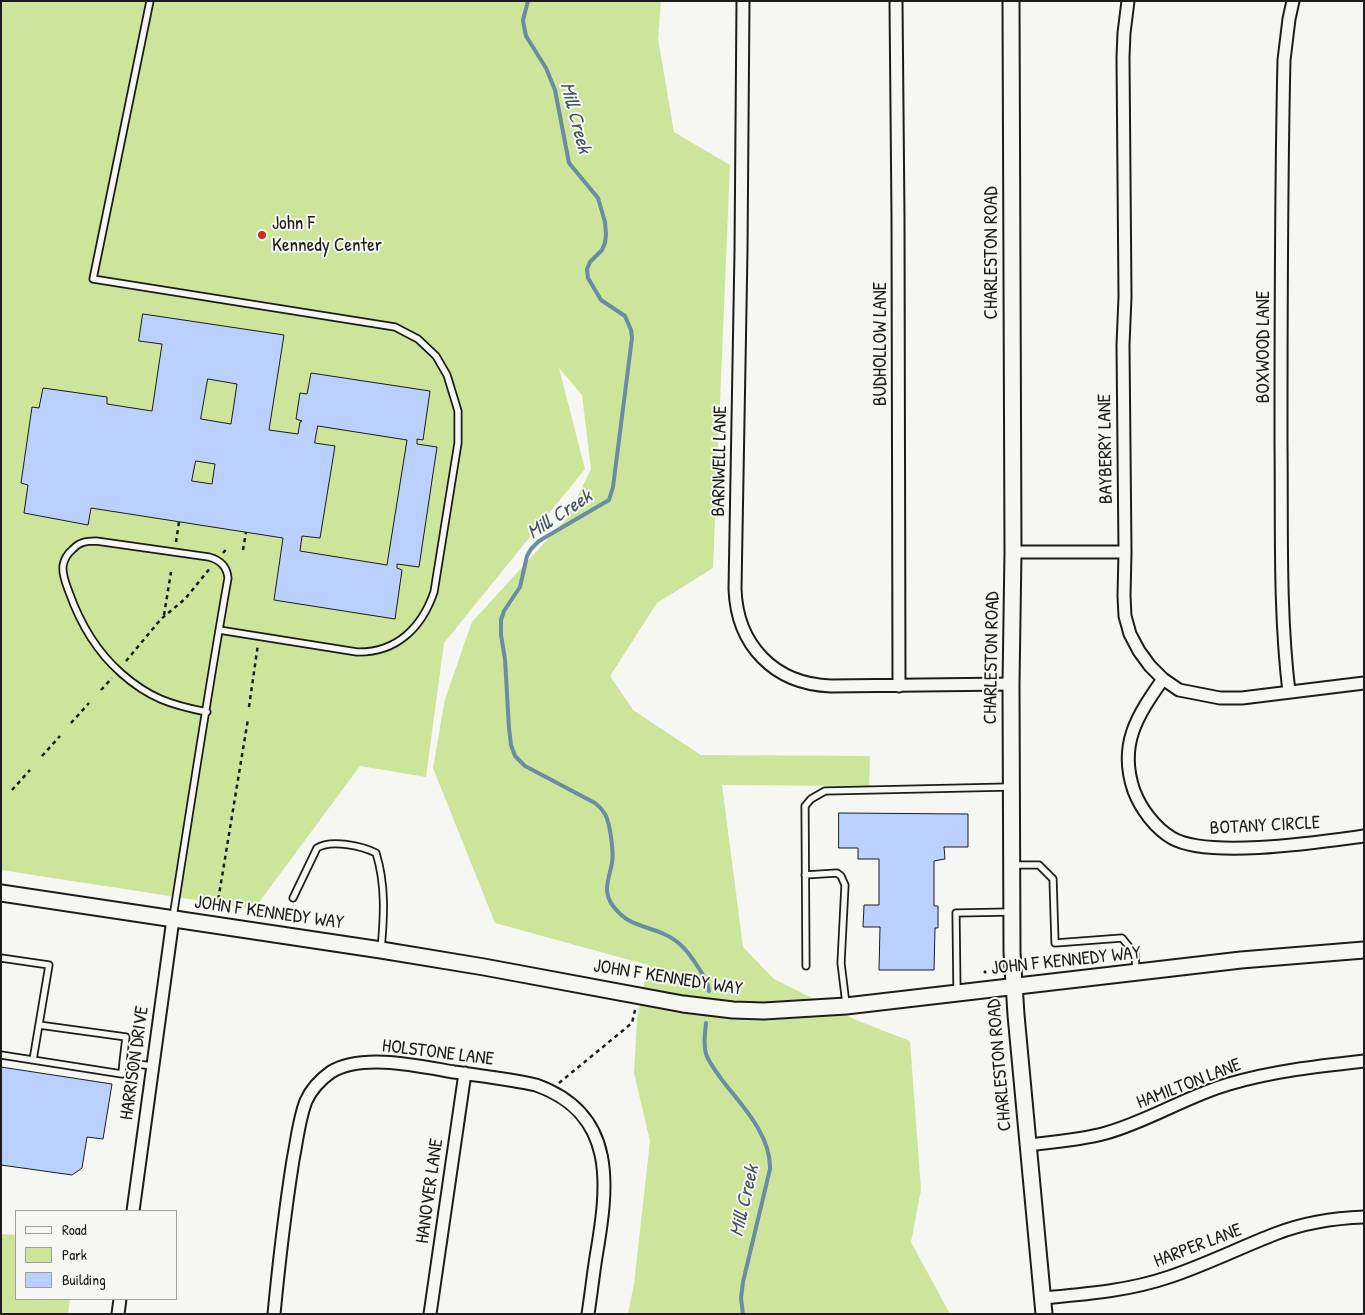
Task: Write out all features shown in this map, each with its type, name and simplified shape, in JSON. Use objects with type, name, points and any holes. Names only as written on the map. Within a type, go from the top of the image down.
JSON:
[{"type":"street","name":"BARNWELL LANE","points":[[743,1],[741,270],[735,589],[737,613],[747,638],[759,654],[775,668],[797,680],[818,686],[1011,684]]},
{"type":"street","name":"BUDHOLLOW LANE","points":[[896,1],[899,686]]},
{"type":"street","name":"CHARLESTON ROAD","points":[[1011,1],[1013,987],[1044,1314]]},
{"type":"street","name":"BAYBERRY LANE","points":[[1128,1],[1123,57],[1125,297],[1123,414],[1125,616],[1130,634],[1150,666],[1163,679],[1179,690],[1220,698],[1242,698],[1364,684]]},
{"type":"street","name":"BOXWOOD LANE","points":[[1289,692],[1283,642],[1280,574],[1281,324],[1284,60],[1293,1]]},
{"type":"street","points":[[1013,552],[1125,552]]},
{"type":"street","name":"BOTANY CIRCLE","points":[[1163,679],[1146,703],[1132,730],[1128,746],[1128,763],[1130,780],[1145,812],[1157,826],[1172,838],[1206,848],[1243,848],[1364,836]]},
{"type":"street","name":"JOHN F KENNEDY WAY","points":[[1,893],[381,950],[700,1007],[764,1011],[846,1006],[1241,960],[1364,950]]},
{"type":"street","name":"HARRISON DRIVE","points":[[133,1210],[173,920]]},
{"type":"street","name":"HAMILTON LANE","points":[[1027,1145],[1074,1140],[1106,1133],[1137,1122],[1208,1090],[1252,1078],[1296,1069],[1364,1061]]},
{"type":"street","name":"HOLSTONE LANE","points":[[274,1314],[278,1260],[296,1142],[307,1099],[317,1084],[331,1072],[349,1065],[368,1063],[433,1067],[516,1081],[550,1090],[571,1104],[585,1119],[596,1137],[602,1157],[605,1178],[602,1218],[588,1314]]},
{"type":"street","name":"HANOVER LANE","points":[[430,1314],[465,1073]]},
{"type":"street","name":"HARPER LANE","points":[[1042,1298],[1134,1287],[1171,1276],[1298,1227],[1321,1221],[1364,1217]]},
{"type":"street","points":[[118,1314],[120,1300]]},
{"type":"lane","points":[[150,1],[93,279],[395,327],[418,339],[436,356],[447,375],[458,411],[458,443],[434,592],[425,613],[406,638],[377,650],[357,652],[219,630]]},
{"type":"lane","points":[[173,920],[207,712],[219,630],[228,578],[225,566],[215,559],[88,541],[75,546],[64,560],[64,577],[74,606],[94,644],[108,660],[137,686],[157,698],[176,706],[207,712]]},
{"type":"lane","points":[[806,966],[805,806],[811,799],[824,791],[1012,787]]},
{"type":"lane","points":[[294,898],[317,848],[323,844],[331,843],[368,849],[376,853],[380,867],[384,910],[381,950]]},
{"type":"lane","points":[[1012,865],[1039,865],[1053,879],[1055,943],[1122,938],[1135,954],[1137,973]]},
{"type":"lane","points":[[805,875],[837,873],[841,876],[845,885],[841,963],[846,1006]]},
{"type":"lane","points":[[957,994],[956,913],[1012,912]]},
{"type":"lane","points":[[1,958],[49,965],[33,1060]]},
{"type":"lane","points":[[1,1056],[122,1074],[126,1038],[39,1025]]},
{"type":"lane","points":[[123,1062],[152,1066]]},
{"type":"path","points":[[176,544],[179,522]]},
{"type":"path","points":[[243,550],[246,532]]},
{"type":"path","points":[[223,553],[228,547]]},
{"type":"path","points":[[126,661],[164,616],[185,599],[211,567]]},
{"type":"path","points":[[164,616],[171,572]]},
{"type":"path","points":[[249,707],[258,643]]},
{"type":"path","points":[[101,690],[112,678]]},
{"type":"path","points":[[71,723],[89,703]]},
{"type":"path","points":[[217,907],[248,719]]},
{"type":"path","points":[[42,756],[60,736]]},
{"type":"path","points":[[12,790],[30,770]]},
{"type":"path","points":[[550,1090],[632,1023],[635,1010]]},
{"type":"green space","name":"John F Kennedy Center","points":[[1,1],[661,1],[658,39],[674,132],[730,165],[713,568],[657,603],[610,676],[633,710],[701,755],[870,756],[869,786],[722,785],[743,947],[774,979],[856,1020],[910,1041],[921,1190],[911,1242],[950,1314],[628,1314],[634,1284],[650,1141],[634,1073],[637,1019],[648,965],[495,923],[433,768],[445,699],[472,622],[567,518],[591,469],[582,395],[559,368],[585,469],[444,643],[426,777],[360,766],[254,909],[1,870]]},
{"type":"green space","points":[[1,1234],[15,1235],[15,1300],[70,1300],[68,1314],[1,1314]]},
{"type":"building","points":[[143,314],[284,335],[269,430],[298,434],[300,422],[302,421],[296,419],[300,393],[307,394],[311,373],[430,391],[423,440],[417,439],[417,444],[437,447],[419,567],[397,564],[397,568],[402,570],[395,619],[274,600],[283,538],[91,508],[88,525],[24,513],[28,485],[21,483],[32,407],[39,408],[43,388],[107,397],[107,404],[152,411],[162,344],[139,341]],"holes":[[[208,379],[237,384],[231,424],[201,419]],[[318,426],[407,440],[387,565],[300,551],[302,536],[320,538],[335,446],[315,443]],[[196,461],[215,464],[212,484],[192,481]]]},
{"type":"building","points":[[839,813],[968,814],[968,847],[944,847],[945,859],[934,861],[934,906],[938,906],[938,928],[935,928],[934,970],[879,970],[880,927],[863,927],[864,905],[879,905],[879,859],[858,859],[858,848],[839,848]]},
{"type":"building","points":[[1,1067],[112,1084],[103,1139],[87,1137],[82,1168],[72,1175],[1,1165]]},
{"type":"waterway","name":"Mill Creek","points":[[528,1],[523,20],[526,36],[546,68],[555,90],[569,163],[598,198],[605,222],[605,243],[602,250],[590,262],[587,269],[588,278],[601,300],[625,316],[632,338],[613,487],[609,500],[539,541],[531,549],[527,556],[520,587],[504,611],[501,620],[511,745],[515,756],[525,766],[595,803],[602,809],[608,824],[612,845],[612,863],[607,885],[610,901],[619,913],[631,922],[658,931],[684,948],[703,975],[708,984],[709,991]]},
{"type":"waterway","name":"Mill Creek","points":[[706,1023],[704,1042],[707,1057],[761,1133],[769,1156],[770,1169],[743,1282],[741,1298],[743,1314]]},
{"type":"place","name":"John F Kennedy Center","points":[[262,235]]}]
